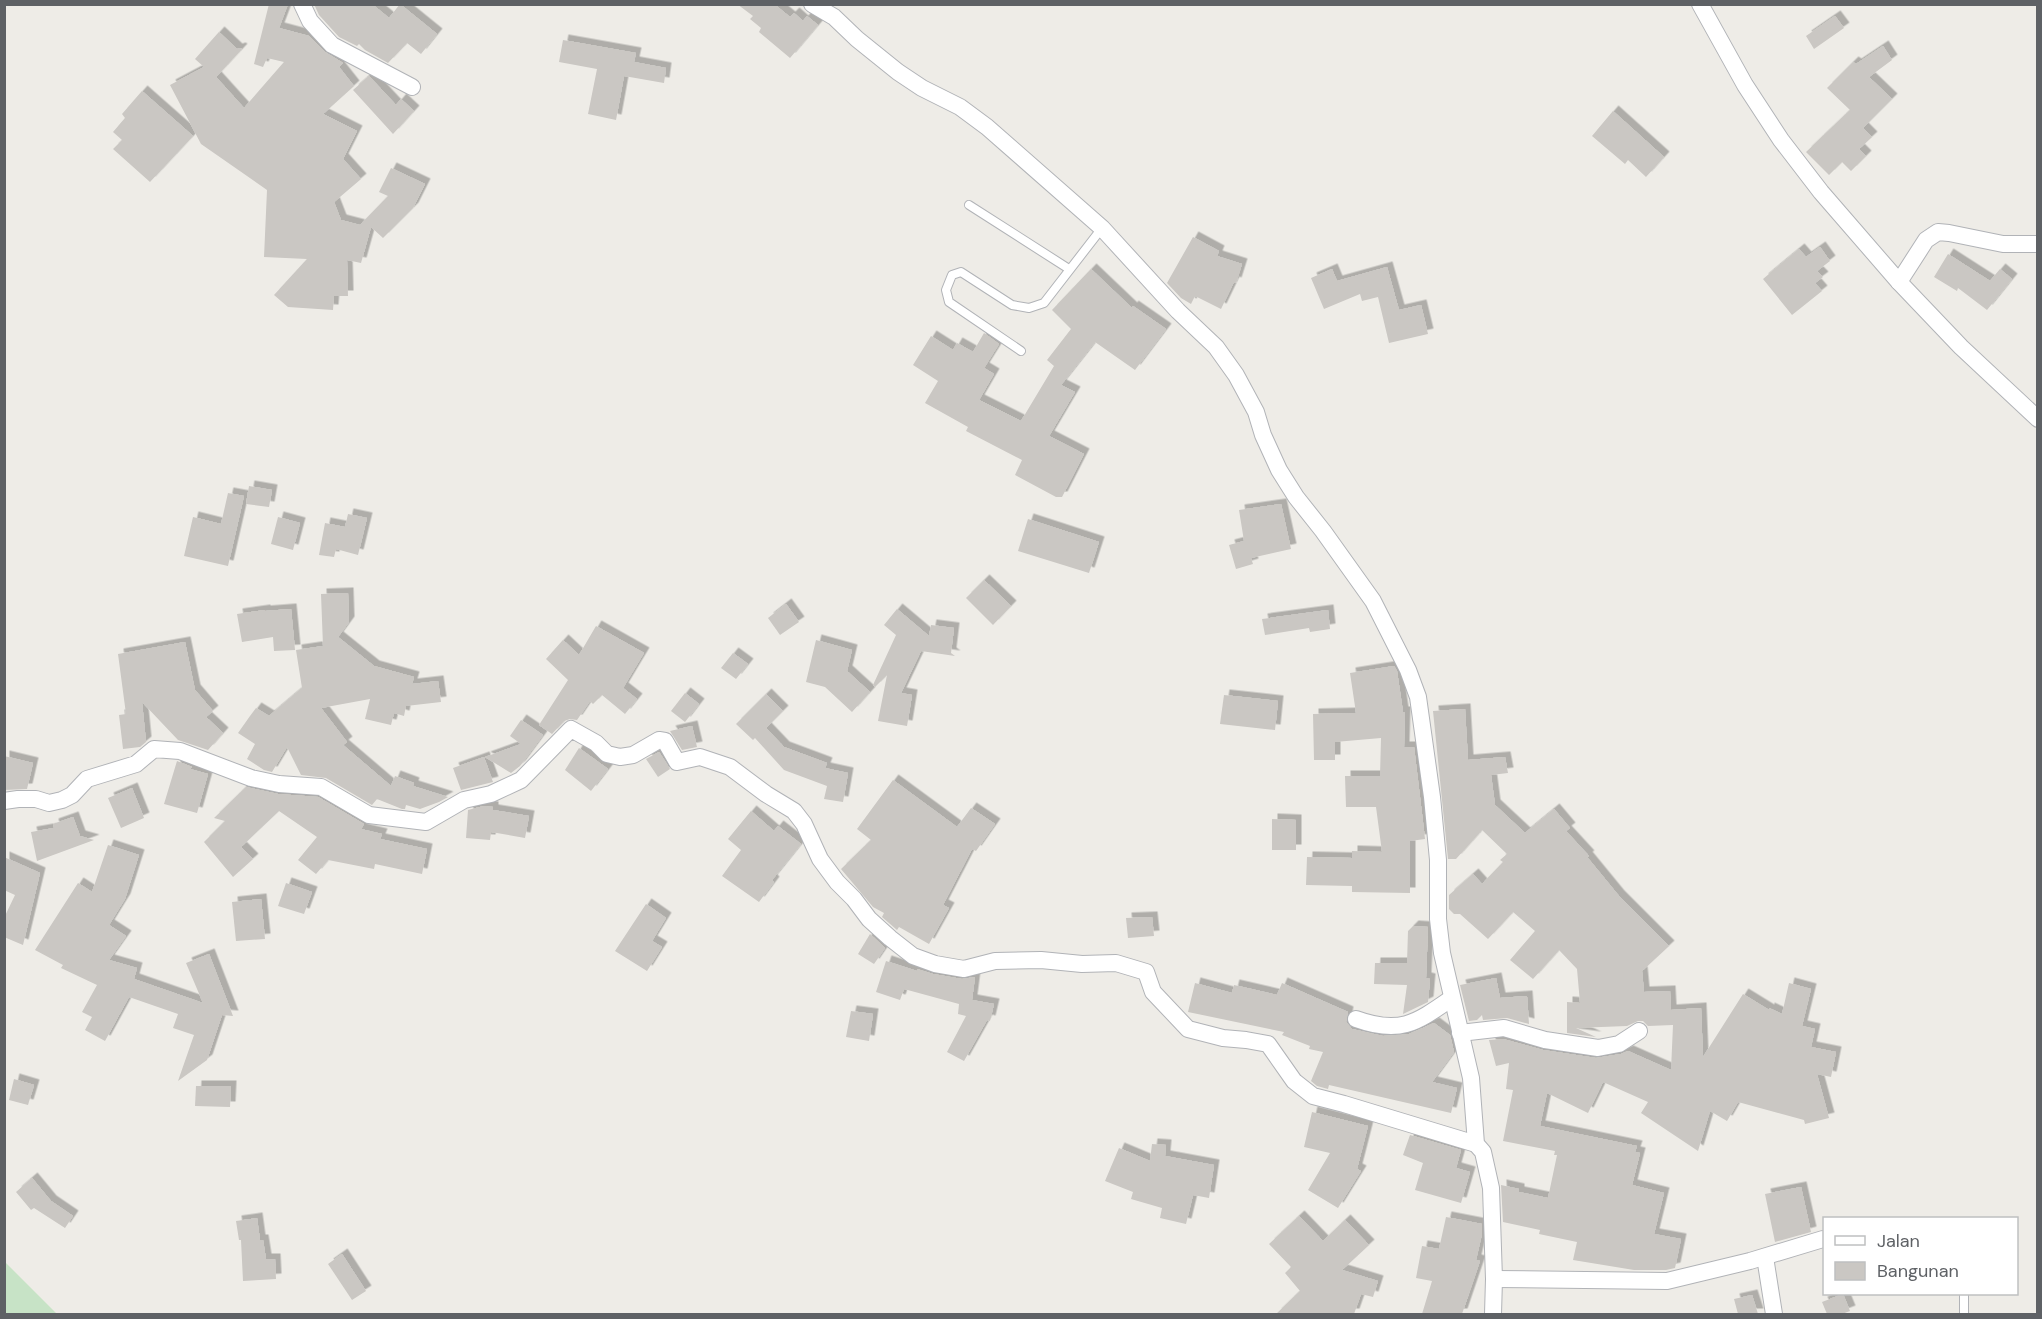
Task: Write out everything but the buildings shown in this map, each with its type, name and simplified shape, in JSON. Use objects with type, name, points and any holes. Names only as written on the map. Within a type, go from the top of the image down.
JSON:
[{"type":"street","points":[[302,4],[310,21],[332,45],[412,87]]},
{"type":"street","points":[[812,4],[834,16],[857,39],[904,76],[960,107],[981,122],[1102,228],[1178,311],[1216,347],[1236,375],[1256,412],[1263,435],[1279,470],[1296,497],[1373,601],[1408,670],[1418,697],[1438,860],[1438,919],[1442,953],[1471,1078],[1476,1144]]},
{"type":"street","points":[[1701,5],[1745,85],[1781,140],[1821,192],[1899,282],[1961,347],[2037,419]]},
{"type":"street","points":[[1899,282],[1926,240],[1938,232],[2003,244],[2037,244]]},
{"type":"street","points":[[4,801],[36,799],[49,803],[62,800],[72,795],[87,779],[136,764],[154,749],[180,751],[251,778],[279,784],[321,787],[369,815],[426,822],[464,800],[491,794],[521,780],[571,729],[596,743],[608,754],[620,757],[633,755],[659,740],[665,741],[677,762],[700,757],[730,767],[766,794],[794,811],[804,824],[820,859],[837,882],[869,919],[890,939],[914,956],[935,964],[964,969],[995,960],[1041,960],[1082,964],[1116,963],[1146,972],[1153,992],[1188,1029],[1223,1038],[1268,1044],[1294,1081],[1312,1096],[1476,1144],[1483,1152],[1491,1188],[1493,1314]]},
{"type":"street","points":[[1356,1019],[1373,1026],[1398,1027],[1412,1023],[1452,998]]},
{"type":"street","points":[[1460,1033],[1504,1028],[1545,1040],[1598,1048],[1619,1044],[1639,1031]]},
{"type":"street","points":[[1494,1279],[1667,1281],[1765,1257],[1822,1239]]},
{"type":"street","points":[[1765,1257],[1774,1314]]},
{"type":"lane","points":[[969,205],[1069,269]]},
{"type":"lane","points":[[1021,351],[949,302],[946,290],[952,275],[961,272],[1012,305],[1029,308],[1044,303],[1102,228]]},
{"type":"lane","points":[[1964,1295],[1964,1314]]},
{"type":"green space","points":[[5,1262],[57,1314],[5,1314]]}]
